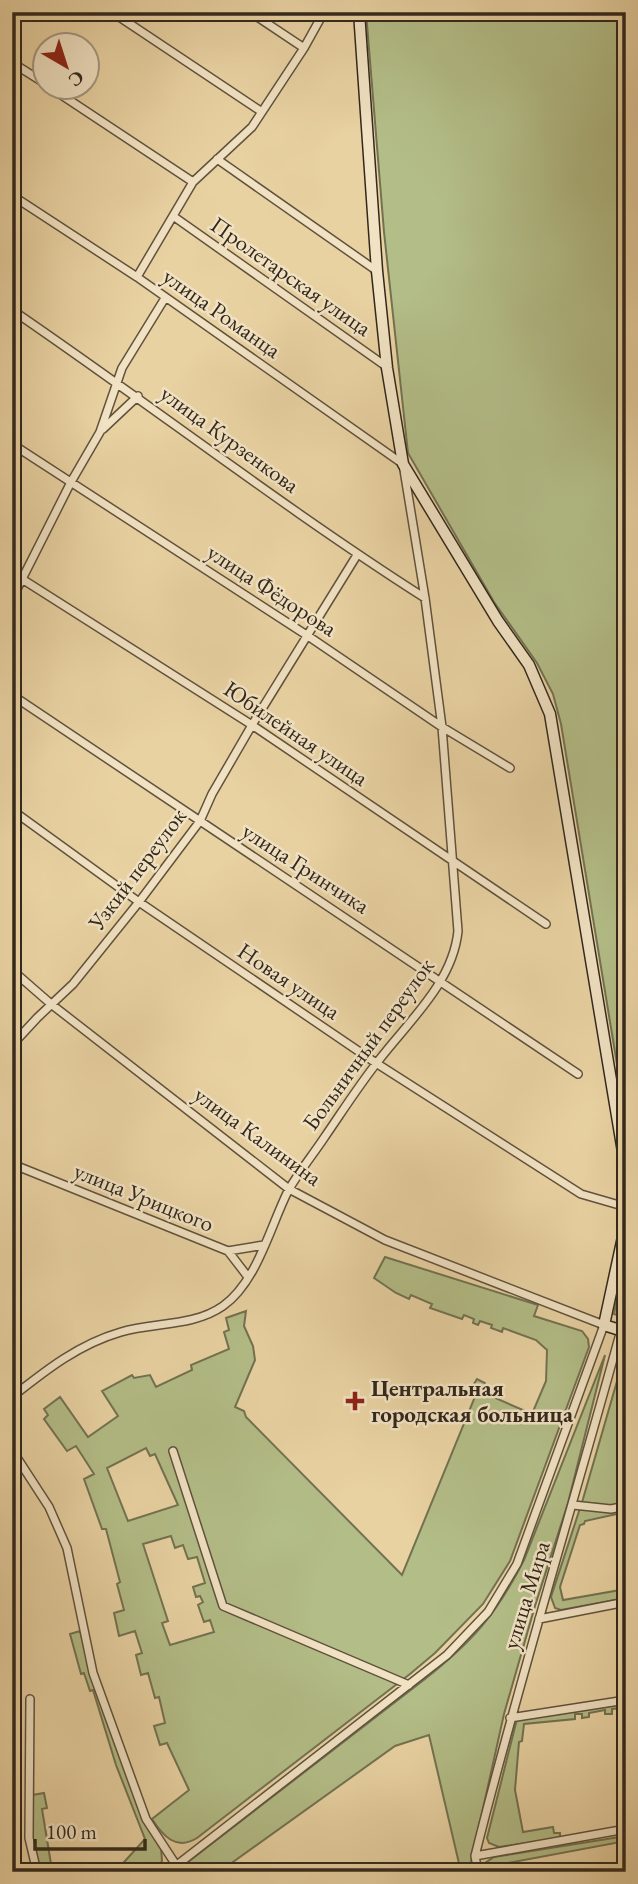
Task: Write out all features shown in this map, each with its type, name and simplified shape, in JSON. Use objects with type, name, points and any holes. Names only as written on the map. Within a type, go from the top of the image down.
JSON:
[{"type":"street","points":[[112,12],[262,112]]},
{"type":"street","points":[[250,12],[304,48]]},
{"type":"street","points":[[137,277],[193,182],[252,127],[304,48],[324,12]]},
{"type":"street","points":[[359,12],[377,271],[387,368],[403,464],[498,621],[529,665],[550,714],[622,1128],[626,1170]]},
{"type":"street","points":[[12,65],[32,75]]},
{"type":"street","points":[[72,102],[193,182]]},
{"type":"street","points":[[217,159],[377,271]]},
{"type":"street","name":"улица Романца","points":[[16,198],[137,277],[403,464]]},
{"type":"street","name":"Пролетарская улица","points":[[173,216],[387,368]]},
{"type":"street","points":[[12,599],[71,482],[100,432],[122,368],[165,298]]},
{"type":"street","name":"улица Курзенкова","points":[[12,310],[138,396],[357,555],[425,598]]},
{"type":"street","points":[[100,432],[138,396]]},
{"type":"street","name":"улица Фёдорова","points":[[12,444],[308,636],[442,727],[510,768]]},
{"type":"street","name":"Больничный переулок","points":[[12,1397],[52,1365],[96,1342],[123,1332],[209,1314],[234,1297],[248,1277],[289,1189],[376,1063],[442,981],[452,961],[457,931],[442,727],[425,598],[403,464]]},
{"type":"street","name":"Узкий переулок","points":[[12,1045],[73,984],[200,821],[212,794],[252,725],[357,555]]},
{"type":"street","name":"Юбилейная улица","points":[[22,579],[252,725],[546,924]]},
{"type":"street","name":"улица Гринчика","points":[[12,695],[578,1074]]},
{"type":"street","name":"Новая улица","points":[[12,810],[139,902],[376,1063],[581,1194],[626,1207]]},
{"type":"street","name":"улица Калинина","points":[[12,970],[51,1004],[289,1189],[385,1240],[623,1331]]},
{"type":"street","name":"улица Урицкого","points":[[12,1164],[228,1251],[264,1245]]},
{"type":"street","points":[[167,1872],[447,1656],[488,1612],[517,1564],[604,1325],[626,1223]]},
{"type":"street","points":[[228,1251],[248,1277]]},
{"type":"street","name":"улица Мира","points":[[478,1872],[475,1856],[510,1718],[623,1331]]},
{"type":"street","points":[[12,1450],[49,1507],[67,1548],[93,1673],[146,1819],[176,1865]]},
{"type":"street","points":[[173,1451],[223,1606],[409,1685]]},
{"type":"street","points":[[573,1505],[611,1509],[626,1506]]},
{"type":"street","points":[[539,1619],[626,1602]]},
{"type":"street","points":[[30,1699],[29,1838],[37,1872]]},
{"type":"street","points":[[510,1718],[626,1700]]},
{"type":"street","points":[[475,1856],[626,1829]]},
{"type":"green space","points":[[366,12],[626,12],[626,1119],[561,724],[553,694],[537,663],[494,602],[408,453],[384,232]]},
{"type":"green space","points":[[626,1253],[626,1318],[614,1314]]},
{"type":"green space","points":[[385,1257],[538,1305],[534,1316],[582,1331],[588,1339],[589,1347],[510,1561],[483,1604],[435,1653],[410,1674],[197,1838],[189,1842],[176,1842],[166,1836],[152,1819],[189,1790],[167,1743],[160,1745],[154,1726],[165,1723],[159,1697],[155,1698],[148,1673],[141,1675],[136,1655],[142,1653],[135,1631],[119,1636],[114,1613],[124,1610],[117,1584],[120,1582],[106,1529],[102,1529],[84,1479],[94,1474],[76,1446],[67,1451],[44,1419],[48,1415],[44,1409],[60,1397],[88,1437],[118,1416],[102,1391],[132,1375],[134,1378],[150,1375],[156,1387],[192,1370],[191,1365],[229,1349],[224,1332],[229,1330],[226,1318],[246,1311],[244,1326],[253,1346],[255,1360],[235,1407],[244,1411],[246,1417],[402,1575],[479,1387],[474,1384],[477,1379],[485,1383],[485,1388],[493,1397],[532,1414],[546,1381],[547,1350],[536,1340],[503,1328],[502,1332],[480,1321],[478,1325],[473,1323],[474,1319],[464,1315],[462,1319],[430,1308],[432,1304],[411,1295],[409,1299],[374,1278]],"holes":[[[146,1448],[150,1456],[155,1454],[178,1505],[128,1521],[107,1468]],[[171,1536],[175,1548],[183,1545],[188,1559],[197,1557],[205,1583],[193,1587],[196,1597],[200,1596],[203,1602],[198,1605],[204,1622],[210,1620],[214,1632],[170,1645],[162,1623],[168,1621],[143,1544]]]},
{"type":"green space","points":[[626,1350],[626,1512],[585,1521],[580,1525],[560,1587],[563,1600],[626,1589],[626,1598],[561,1610],[555,1608],[551,1597],[583,1499]]},
{"type":"green space","points":[[605,1355],[568,1503],[504,1714],[471,1872],[461,1872],[429,1735],[395,1746],[219,1872],[175,1872],[425,1679],[482,1626],[524,1560]]},
{"type":"green space","points":[[80,1631],[93,1679],[145,1821],[161,1847],[162,1861],[154,1872],[115,1872],[145,1839],[116,1765],[93,1690],[90,1691],[84,1673],[81,1674],[70,1634]]},
{"type":"green space","points":[[626,1702],[626,1712],[623,1713],[622,1708],[612,1709],[612,1714],[605,1714],[605,1710],[589,1713],[589,1717],[582,1718],[582,1714],[575,1714],[575,1719],[524,1724],[522,1741],[519,1742],[515,1790],[523,1832],[553,1827],[554,1833],[560,1833],[560,1838],[499,1847],[489,1843],[487,1838],[517,1719]]},
{"type":"green space","points":[[44,1793],[47,1808],[42,1809],[51,1864],[55,1864],[56,1872],[40,1872],[33,1840],[32,1795]]},
{"type":"green space","points":[[626,1836],[626,1841],[492,1866],[492,1872],[482,1872],[485,1863],[494,1857]]},
{"type":"place","name":"Центральная городская больница","points":[[355,1401]]}]
